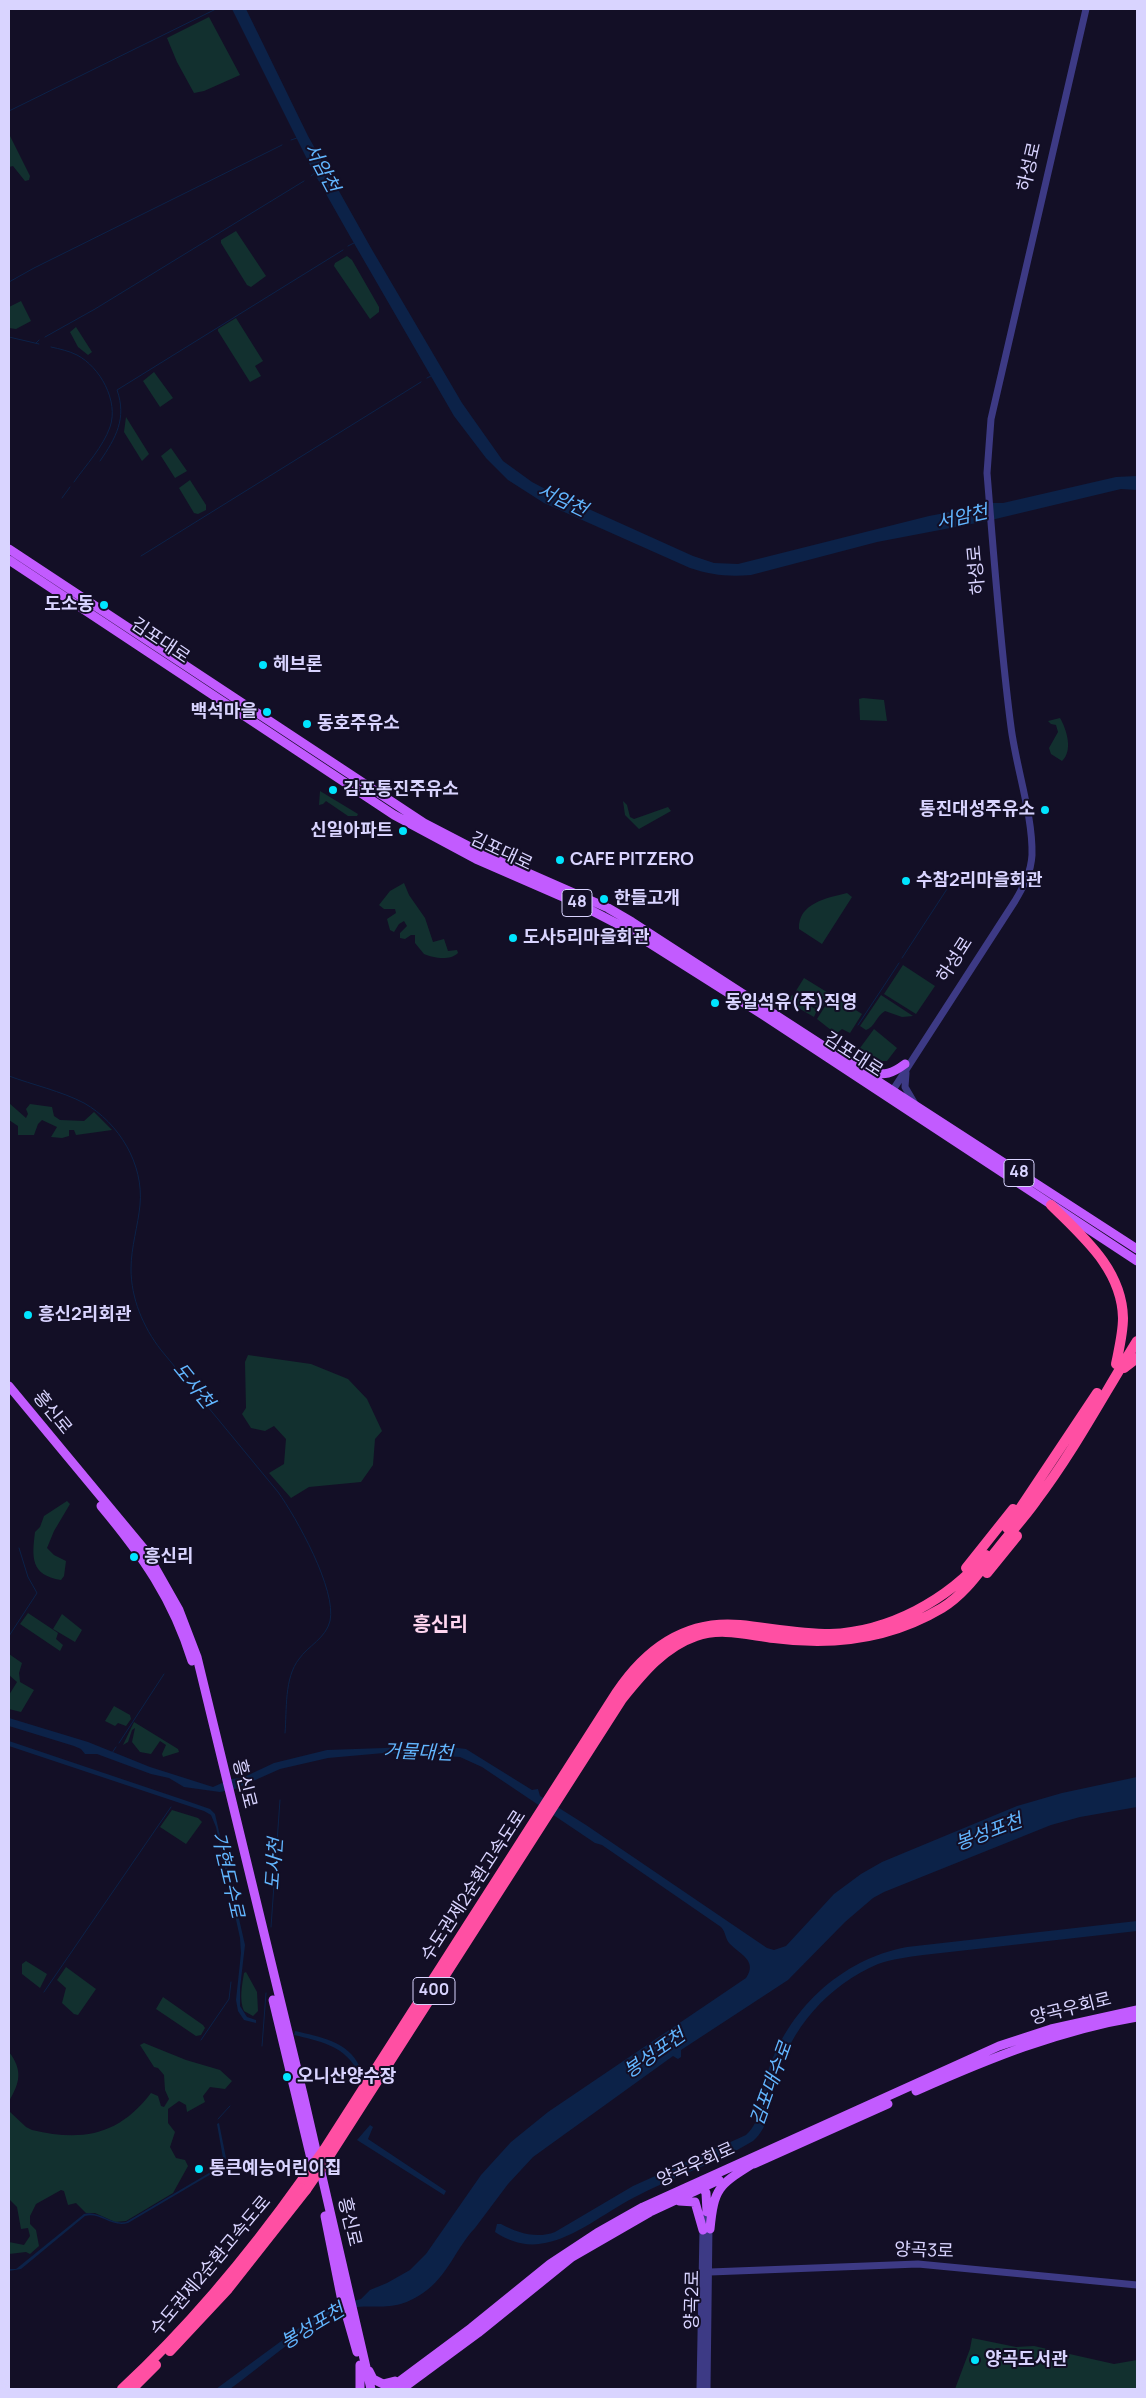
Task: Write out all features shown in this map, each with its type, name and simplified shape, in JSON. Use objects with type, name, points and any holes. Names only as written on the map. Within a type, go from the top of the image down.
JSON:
[{"type":"highway","points":[[1051,1205],[1100,1256],[1115,1280],[1123,1317],[1117,1369]]},
{"type":"highway","points":[[1117,1369],[1137,1331]]},
{"type":"highway","points":[[1033,1497],[1137,1341]]},
{"type":"highway","points":[[1117,1369],[1137,1358]]},
{"type":"highway","name":"수도권제2순환고속도로","points":[[132,2389],[228,2290],[306,2190],[326,2161],[628,1677],[646,1656],[680,1633],[705,1626],[740,1625],[794,1633],[831,1634],[876,1627],[911,1614],[961,1578],[989,1551],[1033,1497]]},
{"type":"highway","name":"수도권제2순환고속도로","points":[[558,1791],[622,1698],[662,1654],[696,1636],[713,1632],[811,1641],[872,1636],[893,1631],[924,1618],[951,1602],[966,1588],[1033,1497]]},
{"type":"highway","name":"수도권제2순환고속도로","points":[[122,2389],[159,2353],[222,2284],[271,2224],[324,2150],[540,1820]]},
{"type":"main road","name":"김포대로","points":[[9,549],[424,824],[476,850],[608,908],[856,1067],[889,1093],[917,1106],[1137,1249]]},
{"type":"main road","name":"김포대로","points":[[9,560],[394,815],[476,859],[578,903],[612,920],[889,1093],[1051,1205],[1137,1261]]},
{"type":"main road","points":[[856,1067],[883,1075],[906,1066]]},
{"type":"main road","name":"흥신로","points":[[9,1386],[138,1541],[163,1580],[186,1625],[197,1657],[223,1776],[299,2092],[362,2365],[365,2389]]},
{"type":"main road","name":"흥신로","points":[[9,1394],[138,1551],[149,1567],[170,1608],[191,1657],[223,1776]]},
{"type":"main road","name":"양곡우회로","points":[[389,2389],[403,2386],[478,2333],[572,2257],[624,2226],[702,2185],[999,2046],[1051,2029],[1137,2010]]},
{"type":"main road","name":"양곡우회로","points":[[403,2386],[448,2346],[572,2248],[643,2207],[754,2164],[988,2059],[1059,2035],[1137,2017]]},
{"type":"main road","points":[[707,2229],[717,2193],[730,2178],[754,2164]]},
{"type":"main road","name":"양곡2로","points":[[702,2185],[706,2193],[706,2212]]},
{"type":"main road","points":[[667,2204],[682,2200],[695,2202],[707,2229]]},
{"type":"main road","points":[[362,2365],[373,2379],[383,2384],[403,2386]]},
{"type":"main road","points":[[360,2389],[362,2365]]},
{"type":"main road","name":"흥신로","points":[[362,2365],[371,2389]]},
{"type":"street","name":"하성로","points":[[889,1093],[1012,900],[1024,878],[1028,865],[1030,846],[1028,831],[1013,760],[1002,679],[987,495],[988,452],[991,419],[1084,9]]},
{"type":"street","points":[[906,1066],[905,1087],[917,1106]]},
{"type":"street","name":"양곡2로","points":[[706,2212],[710,2272],[707,2389]]},
{"type":"street","name":"양곡2로","points":[[700,2389],[707,2229]]},
{"type":"street","name":"양곡3로","points":[[710,2272],[918,2264],[1137,2284]]},
{"type":"green space","points":[[209,17],[240,75],[204,91],[194,93],[177,62],[167,38]]},
{"type":"green space","points":[[9,134],[30,176],[29,180],[25,181],[13,166],[9,167]]},
{"type":"green space","points":[[236,231],[266,276],[251,287],[247,285],[221,243],[221,240]]},
{"type":"green space","points":[[347,256],[352,260],[379,307],[379,312],[370,319],[334,266],[335,263]]},
{"type":"green space","points":[[21,301],[31,321],[16,329],[9,328],[9,307]]},
{"type":"green space","points":[[236,318],[263,361],[255,366],[261,376],[250,382],[218,331],[218,329]]},
{"type":"green space","points":[[76,327],[92,352],[88,355],[78,347],[70,332]]},
{"type":"green space","points":[[154,372],[173,398],[160,407],[143,381]]},
{"type":"green space","points":[[126,417],[149,454],[142,461],[124,432]]},
{"type":"green space","points":[[171,448],[187,471],[175,478],[161,456]]},
{"type":"green space","points":[[190,480],[206,505],[206,510],[198,514],[194,513],[179,488]]},
{"type":"green space","points":[[859,699],[884,700],[887,721],[860,720]]},
{"type":"green space","points":[[1060,718],[1068,740],[1067,752],[1062,761],[1051,754],[1049,748],[1058,732],[1056,725],[1048,721]]},
{"type":"green space","points":[[320,791],[358,814],[357,816],[348,816],[326,801],[319,805]]},
{"type":"green space","points":[[623,801],[627,805],[630,817],[634,819],[668,807],[671,811],[639,829],[625,815]]},
{"type":"green space","points":[[404,883],[409,895],[425,918],[433,942],[444,939],[448,951],[457,950],[458,953],[455,956],[437,958],[424,954],[415,943],[415,935],[405,939],[400,938],[400,933],[407,926],[404,921],[399,924],[394,932],[390,930],[387,919],[396,913],[395,909],[384,909],[379,905],[390,891]]},
{"type":"green space","points":[[847,893],[852,897],[822,944],[799,929],[803,913],[808,908],[815,903]]},
{"type":"green space","points":[[903,965],[935,986],[916,1014],[884,994]]},
{"type":"green space","points":[[804,978],[830,994],[821,1010],[794,994]]},
{"type":"green space","points":[[792,995],[817,1010],[814,1017],[788,1002]]},
{"type":"green space","points":[[832,995],[862,1014],[850,1033],[842,1029],[836,1034],[817,1019]]},
{"type":"green space","points":[[881,995],[913,1016],[902,1017],[885,1011],[866,1030],[860,1026]]},
{"type":"green space","points":[[874,1029],[897,1048],[887,1061],[882,1061],[860,1048]]},
{"type":"green space","points":[[9,1103],[26,1118],[28,1114],[26,1109],[30,1104],[52,1107],[54,1116],[60,1120],[84,1121],[94,1112],[112,1130],[76,1135],[74,1130],[69,1130],[69,1136],[62,1138],[51,1137],[57,1127],[42,1120],[38,1124],[34,1135],[18,1135],[18,1126],[9,1120]]},
{"type":"green space","points":[[248,1355],[311,1364],[348,1379],[367,1399],[382,1431],[375,1439],[373,1465],[361,1482],[309,1487],[291,1498],[269,1473],[284,1464],[286,1439],[274,1426],[265,1431],[251,1428],[242,1414],[246,1408],[245,1362]]},
{"type":"green space","points":[[67,1501],[70,1504],[54,1531],[47,1548],[54,1555],[66,1561],[64,1576],[61,1580],[51,1578],[38,1569],[35,1564],[33,1549],[35,1532],[40,1527],[44,1516]]},
{"type":"green space","points":[[28,1613],[58,1633],[56,1639],[63,1645],[60,1651],[20,1624]]},
{"type":"green space","points":[[62,1614],[82,1630],[75,1642],[53,1629]]},
{"type":"green space","points":[[9,1654],[22,1663],[19,1673],[20,1682],[34,1690],[21,1712],[9,1709],[9,1695],[17,1682],[9,1675]]},
{"type":"green space","points":[[114,1706],[130,1715],[131,1719],[126,1726],[118,1723],[115,1726],[105,1721]]},
{"type":"green space","points":[[134,1722],[178,1749],[179,1752],[163,1757],[162,1754],[166,1745],[160,1741],[151,1754],[140,1752],[132,1742],[135,1728],[132,1730],[128,1742],[123,1745]]},
{"type":"green space","points":[[172,1810],[198,1818],[202,1822],[186,1844],[160,1827]]},
{"type":"green space","points":[[26,1961],[47,1974],[40,1988],[22,1974],[22,1964]]},
{"type":"green space","points":[[66,1967],[96,1989],[78,2015],[74,2014],[62,2003],[66,1988],[57,1980]]},
{"type":"green space","points":[[246,1972],[257,1992],[258,2011],[253,2016],[244,2011],[242,2002],[242,1982]]},
{"type":"green space","points":[[163,1997],[203,2025],[205,2028],[201,2035],[196,2036],[156,2009]]},
{"type":"green space","points":[[144,2043],[186,2060],[220,2070],[232,2081],[225,2089],[210,2087],[203,2096],[205,2102],[187,2112],[186,2105],[179,2101],[168,2109],[168,2123],[175,2132],[170,2147],[176,2158],[185,2160],[188,2166],[173,2193],[126,2221],[115,2222],[95,2213],[86,2213],[76,2203],[68,2205],[64,2191],[61,2190],[36,2204],[30,2216],[30,2224],[36,2230],[39,2246],[30,2254],[26,2252],[9,2254],[9,2242],[24,2245],[30,2236],[28,2228],[21,2229],[17,2207],[9,2199],[9,2111],[26,2127],[32,2130],[50,2134],[84,2135],[99,2132],[126,2118],[151,2093],[158,2096],[161,2106],[164,2107],[169,2099],[165,2090],[164,2075],[158,2068],[154,2067],[140,2045]]},
{"type":"green space","points":[[9,2052],[18,2071],[18,2082],[9,2101]]},
{"type":"green space","points":[[972,2338],[1016,2347],[1034,2346],[1114,2364],[1137,2360],[1137,2389],[955,2389],[970,2349]]},
{"type":"water","name":"서암천","points":[[232,9],[246,9],[308,136],[462,403],[503,461],[532,482],[693,556],[714,563],[738,564],[929,516],[987,503],[1003,503],[1116,477],[1137,476],[1137,490],[1121,489],[987,521],[877,542],[751,575],[735,576],[712,574],[690,568],[544,503],[508,480],[486,458],[454,416],[313,171]]},
{"type":"water","points":[[9,1718],[88,1742],[150,1767],[213,1787],[231,1779],[242,1778],[274,1763],[327,1750],[441,1746],[466,1749],[532,1790],[538,1789],[540,1796],[767,1948],[774,1950],[786,1946],[834,1894],[861,1874],[882,1862],[1017,1806],[1062,1793],[1137,1777],[1137,1807],[1080,1817],[1051,1825],[873,1898],[845,1922],[788,1980],[681,2050],[681,2057],[678,2059],[673,2056],[533,2157],[508,2184],[439,2278],[423,2293],[400,2304],[350,2308],[333,2313],[230,2389],[216,2389],[299,2328],[338,2305],[361,2299],[370,2290],[410,2270],[426,2254],[481,2175],[511,2142],[548,2112],[746,1978],[750,1967],[749,1962],[728,1942],[721,1927],[602,1845],[595,1843],[482,1767],[460,1757],[384,1753],[328,1758],[280,1769],[235,1789],[220,1792],[184,1787],[169,1778],[151,1774],[97,1754],[85,1754],[81,1749],[74,1746],[9,1726]]},
{"type":"water","name":"가현도수로","points":[[9,1741],[210,1809],[215,1814],[245,1945],[240,2006],[247,2017],[256,2020],[256,2023],[244,2020],[238,2011],[236,2000],[241,1953],[240,1938],[216,1827],[211,1815],[204,1811],[9,1746]]},
{"type":"water","points":[[1137,1921],[1137,1931],[923,1955],[894,1959],[878,1964],[843,1984],[827,1997],[801,2027],[790,2044],[782,2062],[769,2114],[763,2129],[753,2141],[724,2157],[648,2190],[567,2236],[556,2240],[538,2244],[525,2244],[513,2241],[495,2232],[497,2224],[501,2224],[527,2234],[541,2235],[555,2232],[633,2186],[746,2135],[758,2115],[767,2075],[776,2052],[788,2030],[802,2010],[819,1992],[839,1976],[860,1963],[883,1953],[907,1947]]},
{"type":"water","points":[[295,2031],[323,2038],[341,2046],[355,2058],[360,2067],[356,2068],[337,2049],[321,2042],[294,2035]]},
{"type":"water","points":[[219,2123],[226,2158],[218,2170],[128,2223],[122,2224],[96,2216],[85,2216],[21,2269],[9,2271],[9,2269],[16,2269],[84,2214],[95,2214],[115,2221],[126,2222],[214,2170],[223,2158],[217,2124]]},
{"type":"water","points":[[370,2125],[373,2127],[368,2139],[446,2191],[444,2195],[357,2140]]},
{"type":"waterway","points":[[9,111],[216,9]]},
{"type":"waterway","points":[[291,140],[297,138]]},
{"type":"waterway","points":[[9,282],[282,145]]},
{"type":"waterway","name":"서암천","points":[[311,176],[316,172]]},
{"type":"waterway","points":[[45,337],[95,309],[304,181]]},
{"type":"waterway","points":[[348,246],[354,243]]},
{"type":"waterway","points":[[100,461],[115,436],[120,419],[120,400],[117,390],[343,250]]},
{"type":"waterway","points":[[9,337],[39,344]]},
{"type":"waterway","points":[[36,343],[39,340]]},
{"type":"waterway","points":[[51,347],[68,351],[85,360],[100,376],[106,386],[112,406],[112,417],[107,434],[99,449],[74,482]]},
{"type":"waterway","points":[[427,378],[433,375]]},
{"type":"waterway","points":[[141,556],[421,382]]},
{"type":"waterway","points":[[62,498],[70,487]]},
{"type":"waterway","points":[[902,958],[947,889],[955,871]]},
{"type":"waterway","points":[[858,1025],[899,963]]},
{"type":"waterway","name":"도사천","points":[[9,1076],[84,1103],[97,1111],[118,1133],[127,1146],[138,1175],[140,1190],[140,1205],[131,1269],[133,1291],[139,1312],[161,1350],[278,1492],[295,1518],[321,1573],[331,1608],[330,1621],[325,1632],[303,1654],[294,1667],[287,1695],[285,1733]]},
{"type":"waterway","points":[[9,1636],[37,1593],[28,1577],[19,1548]]},
{"type":"waterway","points":[[119,1743],[164,1674]]},
{"type":"waterway","points":[[112,1753],[116,1747]]},
{"type":"waterway","name":"도사천","points":[[271,1927],[280,1800]]},
{"type":"waterway","points":[[44,1992],[171,1807]]},
{"type":"waterway","points":[[201,2040],[229,1999],[231,1982]]},
{"type":"waterway","name":"도사천","points":[[262,2046],[266,1993]]},
{"type":"waterway","name":"김포대수로","points":[[218,2119],[230,2106]]},
{"type":"place","name":"도소동","points":[[104,605]]},
{"type":"place","name":"헤브론","points":[[263,665]]},
{"type":"place","name":"백석마을","points":[[267,712]]},
{"type":"place","name":"동호주유소","points":[[307,724]]},
{"type":"place","name":"김포통진주유소","points":[[333,790]]},
{"type":"place","name":"통진대성주유소","points":[[1045,810]]},
{"type":"place","name":"신일아파트","points":[[403,831]]},
{"type":"place","name":"CAFE PITZERO","points":[[560,860]]},
{"type":"place","name":"수참2리마을회관","points":[[906,881]]},
{"type":"place","name":"한들고개","points":[[604,899]]},
{"type":"place","name":"도사5리마을회관","points":[[513,938]]},
{"type":"place","name":"동일석유(주)직영","points":[[715,1003]]},
{"type":"place","name":"흥신2리회관","points":[[28,1315]]},
{"type":"place","name":"흥신리","points":[[134,1557]]},
{"type":"place","name":"오니산양수장","points":[[287,2077]]},
{"type":"place","name":"통큰예능어린이집","points":[[199,2169]]},
{"type":"place","name":"양곡도서관","points":[[975,2360]]},
{"type":"district","name":"흥신리","points":[[440,1625]]},
{"type":"water label","name":"거물대천","points":[[418,1753]]},
{"type":"water label","name":"봉성포천","points":[[989,1833]]},
{"type":"water label","name":"봉성포천","points":[[655,2054]]},
{"type":"water label","name":"봉성포천","points":[[313,2327]]}]
